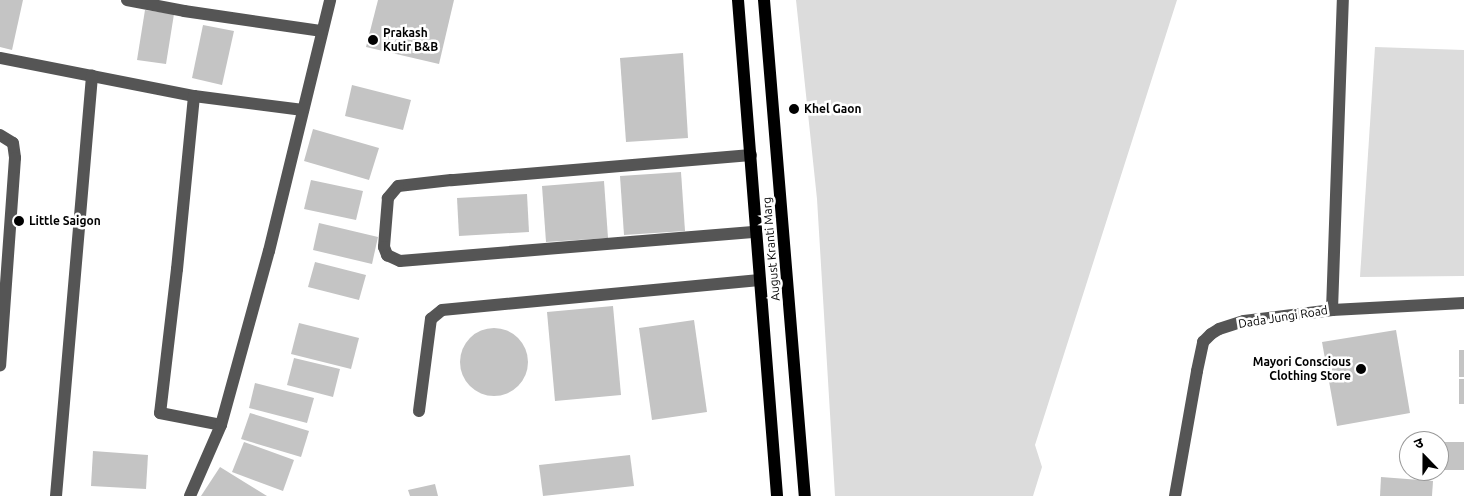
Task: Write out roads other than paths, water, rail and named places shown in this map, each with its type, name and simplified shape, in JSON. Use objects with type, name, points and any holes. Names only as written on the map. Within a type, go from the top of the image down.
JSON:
[{"type":"main road","name":"August Kranti Marg","points":[[738,0],[777,496]]},
{"type":"main road","name":"August Kranti Marg","points":[[764,0],[805,496]]},
{"type":"street","points":[[127,0],[184,11],[321,31]]},
{"type":"street","points":[[190,496],[221,425],[269,251],[330,0]]},
{"type":"street","points":[[1332,310],[1343,0]]},
{"type":"street","points":[[0,58],[194,96],[303,110]]},
{"type":"street","points":[[56,496],[92,76]]},
{"type":"street","points":[[194,96],[177,269],[160,413],[221,425]]},
{"type":"street","points":[[0,135],[13,143],[15,158],[0,365]]},
{"type":"street","points":[[751,155],[471,178],[398,186],[388,198],[384,248],[387,255],[400,261],[756,232]]},
{"type":"street","points":[[419,411],[431,319],[442,310],[760,280]]},
{"type":"street","name":"Dada Jungi Road","points":[[1175,496],[1203,342],[1219,329],[1244,322],[1332,310],[1464,303]]},
{"type":"place","name":"Prakash Kutir B&B","points":[[373,40]]},
{"type":"place","name":"Khel Gaon","points":[[794,109]]},
{"type":"place","name":"Little Saigon","points":[[19,221]]},
{"type":"place","name":"Mayori Conscious Clothing Store","points":[[1361,369]]}]
